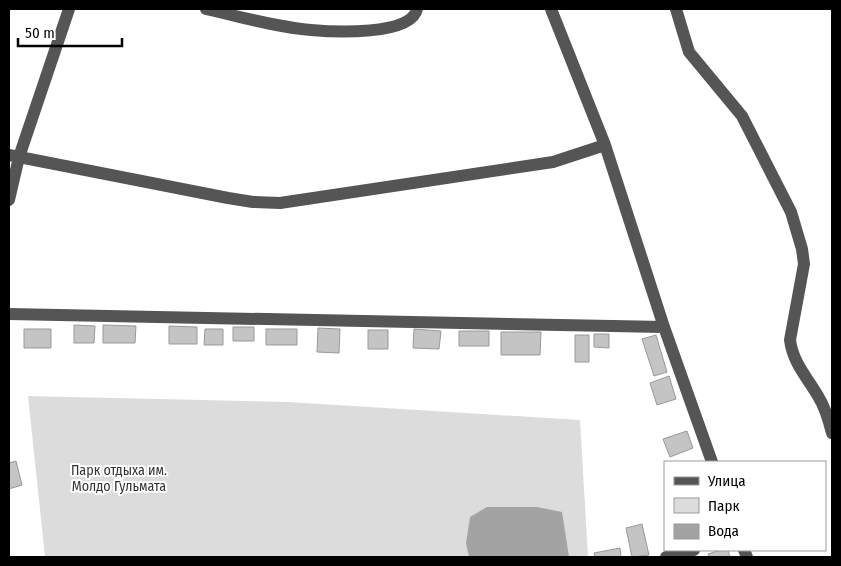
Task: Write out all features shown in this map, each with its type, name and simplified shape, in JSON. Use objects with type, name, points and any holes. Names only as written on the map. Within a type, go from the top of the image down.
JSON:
[{"type":"street","points":[[9,200],[14,156],[69,9]]},
{"type":"street","points":[[206,9],[256,15],[311,30],[376,30],[400,25],[409,20],[416,13],[417,9]]},
{"type":"street","points":[[551,9],[605,145],[664,327],[712,461]]},
{"type":"street","points":[[676,9],[689,52],[742,116],[791,212],[802,249],[804,264],[790,340],[792,353],[820,398],[832,433]]},
{"type":"street","points":[[14,156],[228,198],[253,202],[280,203],[553,162],[605,145]]},
{"type":"street","points":[[9,314],[664,327]]},
{"type":"street","points":[[666,557],[690,551]]},
{"type":"green space","name":"Парк отдыха им. Молдо Гульмата","points":[[28,396],[288,402],[580,420],[588,557],[45,557]]},
{"type":"water","points":[[487,507],[537,507],[562,512],[569,557],[469,557],[466,543],[470,517]]},
{"type":"building","points":[[74,325],[95,326],[94,343],[74,343]]},
{"type":"building","points":[[103,325],[136,326],[135,343],[103,343]]},
{"type":"building","points":[[169,326],[197,327],[197,344],[169,344]]},
{"type":"building","points":[[233,327],[254,327],[254,341],[233,341]]},
{"type":"building","points":[[318,328],[340,329],[339,353],[317,352]]},
{"type":"building","points":[[24,329],[51,329],[51,348],[24,348]]},
{"type":"building","points":[[205,329],[223,329],[223,345],[204,345]]},
{"type":"building","points":[[266,329],[297,329],[297,345],[266,345]]},
{"type":"building","points":[[414,329],[441,331],[439,349],[413,348]]},
{"type":"building","points":[[368,330],[388,330],[388,349],[368,349]]},
{"type":"building","points":[[459,331],[489,331],[489,346],[459,346]]},
{"type":"building","points":[[501,332],[541,332],[540,355],[501,355]]},
{"type":"building","points":[[594,334],[609,334],[609,348],[594,347]]},
{"type":"building","points":[[575,335],[589,335],[589,362],[575,362]]},
{"type":"building","points":[[656,335],[667,372],[654,376],[642,339]]},
{"type":"building","points":[[669,376],[676,399],[657,405],[650,383]]},
{"type":"building","points":[[687,431],[693,448],[670,457],[663,439]]},
{"type":"building","points":[[16,461],[22,485],[9,489],[9,463]]},
{"type":"building","points":[[642,524],[649,555],[632,557],[626,528]]},
{"type":"building","points":[[620,548],[621,557],[595,557],[594,553]]},
{"type":"building","points":[[718,551],[728,551],[730,557],[709,557],[708,554]]}]
